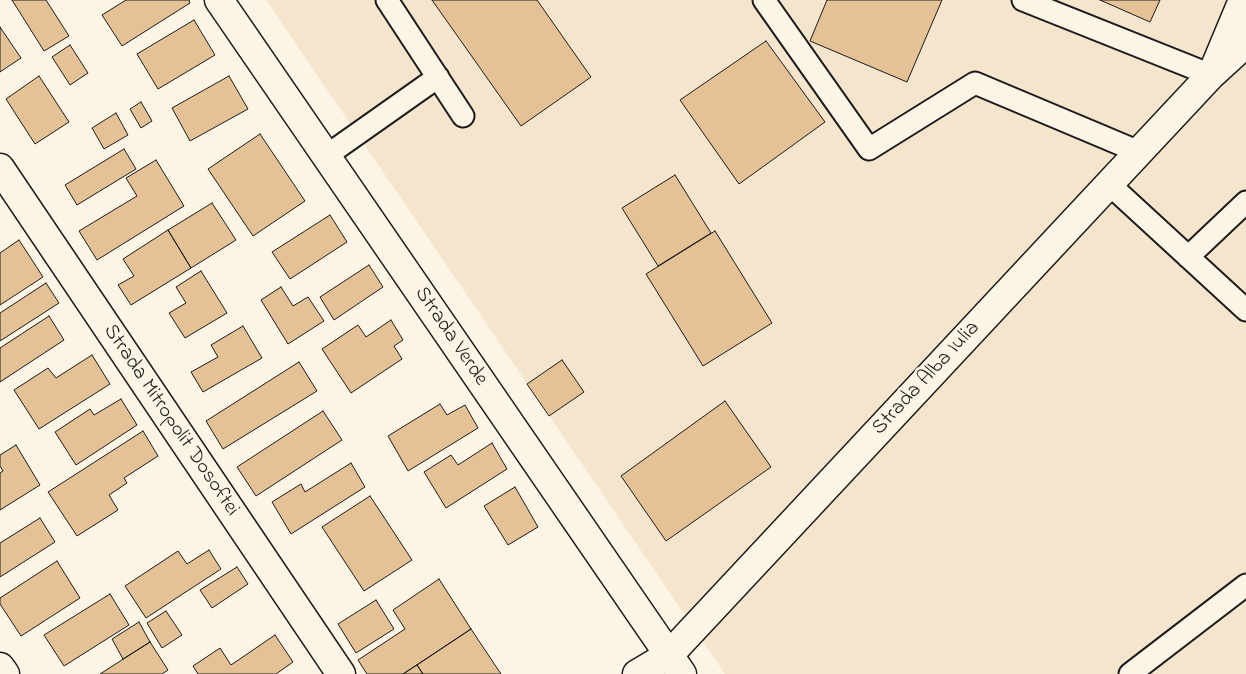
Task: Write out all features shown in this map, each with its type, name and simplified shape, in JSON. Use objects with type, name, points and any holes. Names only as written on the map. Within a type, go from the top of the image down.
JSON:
[{"type":"street","name":"Strada Verde","points":[[219,0],[675,665]]},
{"type":"street","name":"Strada Alba Iulia","points":[[1211,75],[1243,0]]},
{"type":"street","name":"Strada Alba Iulia","points":[[637,674],[675,665],[1109,184],[1211,75],[1246,43]]},
{"type":"street","name":"Strada Mitropolit Dosoftei","points":[[0,168],[341,674]]},
{"type":"street","points":[[0,667],[5,674]]},
{"type":"lane","points":[[387,0],[463,116]]},
{"type":"lane","points":[[764,0],[869,149],[975,83],[1139,152]]},
{"type":"lane","points":[[1023,0],[1211,75]]},
{"type":"lane","points":[[326,156],[438,77]]},
{"type":"lane","points":[[1109,184],[1246,310]]},
{"type":"lane","points":[[1188,257],[1246,202]]},
{"type":"lane","points":[[1130,674],[1246,585]]},
{"type":"shaded area","points":[[266,0],[1246,0],[1246,674],[725,674]]},
{"type":"building","points":[[12,0],[46,0],[69,36],[44,51]]},
{"type":"building","points":[[126,0],[189,0],[190,3],[122,46],[102,15]]},
{"type":"building","points":[[432,0],[537,0],[591,77],[521,126]]},
{"type":"building","points":[[827,0],[942,0],[907,82],[810,41]]},
{"type":"building","points":[[1100,0],[1160,0],[1150,22]]},
{"type":"building","points":[[194,20],[215,55],[158,89],[137,54]]},
{"type":"building","points":[[0,27],[21,58],[0,72]]},
{"type":"building","points":[[766,41],[825,122],[739,184],[680,100]]},
{"type":"building","points":[[70,45],[88,73],[70,85],[52,57]]},
{"type":"building","points":[[39,76],[69,122],[35,144],[6,99]]},
{"type":"building","points":[[229,76],[248,109],[190,141],[172,108]]},
{"type":"building","points":[[141,102],[152,121],[141,128],[130,109]]},
{"type":"building","points":[[116,113],[128,135],[104,149],[92,128]]},
{"type":"building","points":[[260,134],[305,201],[253,236],[208,169]]},
{"type":"building","points":[[124,149],[136,169],[77,205],[65,185]]},
{"type":"building","points":[[156,160],[184,206],[97,260],[79,231],[137,196],[126,178]]},
{"type":"building","points":[[675,175],[711,233],[658,266],[622,208]]},
{"type":"building","points":[[212,203],[236,240],[191,268],[168,230]]},
{"type":"building","points":[[330,215],[347,242],[290,279],[272,252]]},
{"type":"building","points":[[168,230],[191,268],[131,305],[118,285],[134,276],[123,259]]},
{"type":"building","points":[[715,231],[772,323],[703,366],[646,274]]},
{"type":"building","points":[[19,240],[43,277],[0,305],[0,253]]},
{"type":"building","points":[[369,265],[383,287],[334,320],[320,297]]},
{"type":"building","points":[[201,271],[227,313],[185,338],[169,313],[186,303],[176,287]]},
{"type":"building","points":[[46,283],[59,303],[0,341],[0,313]]},
{"type":"building","points":[[281,287],[293,306],[308,297],[324,321],[288,344],[261,300]]},
{"type":"building","points":[[49,316],[64,340],[0,382],[0,348]]},
{"type":"building","points":[[391,320],[403,340],[394,346],[402,359],[351,393],[322,349],[358,325],[366,337]]},
{"type":"building","points":[[243,326],[262,358],[203,392],[191,372],[218,357],[211,345]]},
{"type":"building","points":[[92,355],[110,384],[39,429],[14,390],[48,368],[56,378]]},
{"type":"building","points":[[562,360],[584,392],[549,416],[527,384]]},
{"type":"building","points":[[299,362],[317,391],[223,449],[206,421]]},
{"type":"building","points":[[121,399],[137,425],[76,465],[55,432],[90,409],[94,415]]},
{"type":"building","points":[[725,401],[771,467],[666,541],[621,476]]},
{"type":"building","points":[[440,404],[447,415],[465,405],[478,428],[408,471],[388,436]]},
{"type":"building","points":[[323,411],[342,440],[256,496],[237,467]]},
{"type":"building","points":[[143,431],[158,456],[124,478],[127,483],[109,495],[118,510],[77,536],[48,492]]},
{"type":"building","points":[[492,443],[507,469],[446,508],[424,472],[451,455],[458,465]]},
{"type":"building","points":[[16,445],[40,485],[0,510],[0,473],[3,471],[0,466],[0,455]]},
{"type":"building","points":[[351,463],[365,487],[291,534],[272,502],[301,484],[305,492]]},
{"type":"building","points":[[515,487],[538,527],[508,545],[484,506]]},
{"type":"building","points":[[370,496],[412,560],[364,591],[322,527]]},
{"type":"building","points":[[40,518],[55,542],[0,577],[0,543]]},
{"type":"building","points":[[209,550],[221,569],[146,618],[125,586],[178,551],[187,564]]},
{"type":"building","points":[[57,561],[80,598],[21,636],[0,604],[0,598]]},
{"type":"building","points":[[237,567],[248,584],[212,608],[200,590]]},
{"type":"building","points":[[439,579],[471,629],[403,674],[367,674],[358,660],[405,629],[393,610]]},
{"type":"building","points":[[110,594],[129,625],[64,666],[44,635]]},
{"type":"building","points":[[376,600],[394,629],[356,653],[338,624]]},
{"type":"building","points":[[166,611],[182,635],[162,648],[147,623]]},
{"type":"building","points":[[139,622],[150,642],[123,659],[112,639]]},
{"type":"building","points":[[471,629],[501,674],[423,674],[417,665]]},
{"type":"building","points":[[275,635],[293,662],[276,674],[198,674],[193,666],[220,648],[231,665]]},
{"type":"building","points":[[150,642],[168,670],[162,674],[100,674]]},
{"type":"building","points":[[417,665],[423,674],[403,674]]}]
